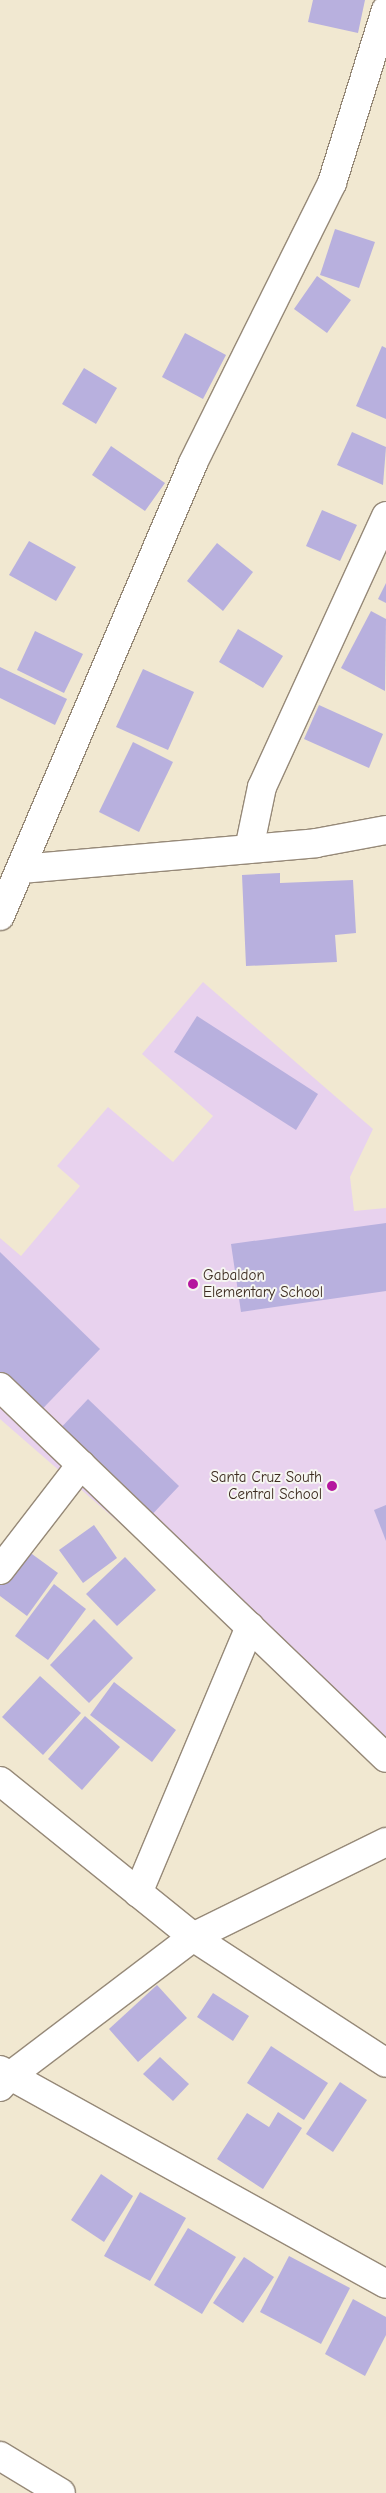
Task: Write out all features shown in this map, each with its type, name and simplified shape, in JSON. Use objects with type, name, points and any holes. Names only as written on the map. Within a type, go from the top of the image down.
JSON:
[{"type":"street","points":[[0,916],[193,463],[332,183],[386,10]]},
{"type":"street","points":[[249,849],[262,787],[386,516]]},
{"type":"street","points":[[21,869],[316,843],[386,830]]},
{"type":"street","points":[[0,1387],[386,1758]]},
{"type":"street","points":[[0,1570],[81,1465]]},
{"type":"street","points":[[138,1893],[250,1628]]},
{"type":"street","points":[[0,1781],[193,1937],[386,2063]]},
{"type":"street","points":[[386,1842],[193,1937],[3,2078],[386,2284]]},
{"type":"street","points":[[0,2456],[61,2493]]},
{"type":"shaded area","name":"Gabaldon Elementary School","points":[[203,982],[373,1129],[350,1177],[354,1211],[386,1208],[386,1766],[193,1587],[0,1419],[0,1238],[21,1256],[80,1186],[57,1166],[108,1107],[173,1162],[213,1116],[142,1054]]},
{"type":"building","points":[[313,0],[365,0],[358,33],[308,22]]},
{"type":"building","points":[[335,229],[375,242],[359,288],[320,275]]},
{"type":"building","points":[[317,276],[351,300],[327,333],[294,309]]},
{"type":"building","points":[[185,333],[226,355],[203,399],[162,377]]},
{"type":"building","points":[[382,346],[386,348],[386,419],[356,406]]},
{"type":"building","points":[[84,368],[117,388],[96,424],[62,404]]},
{"type":"building","points":[[352,432],[386,447],[383,485],[337,465]]},
{"type":"building","points":[[111,446],[165,483],[145,511],[92,475]]},
{"type":"building","points":[[322,510],[357,525],[340,561],[306,546]]},
{"type":"building","points":[[29,541],[76,567],[56,601],[9,575]]},
{"type":"building","points":[[217,543],[253,572],[223,611],[187,581]]},
{"type":"building","points":[[386,583],[386,603],[378,599]]},
{"type":"building","points":[[371,611],[386,619],[385,691],[341,668]]},
{"type":"building","points":[[238,629],[283,656],[263,688],[219,662]]},
{"type":"building","points":[[35,631],[83,654],[64,693],[17,670]]},
{"type":"building","points":[[0,667],[67,699],[55,725],[0,698]]},
{"type":"building","points":[[143,669],[194,692],[168,750],[116,727]]},
{"type":"building","points":[[319,705],[383,734],[369,768],[304,739]]},
{"type":"building","points":[[133,742],[173,762],[139,832],[99,812]]},
{"type":"building","points":[[280,873],[280,883],[353,880],[356,933],[335,935],[337,962],[246,966],[242,875]]},
{"type":"building","points":[[197,1016],[318,1094],[296,1130],[174,1052]]},
{"type":"building","points":[[386,1223],[386,1291],[241,1312],[231,1244]]},
{"type":"building","points":[[0,1252],[100,1349],[27,1425],[0,1399]]},
{"type":"building","points":[[88,1399],[179,1486],[146,1521],[56,1433]]},
{"type":"building","points":[[386,1505],[386,1541],[374,1510]]},
{"type":"building","points":[[94,1525],[117,1558],[83,1583],[59,1550]]},
{"type":"building","points":[[21,1546],[58,1573],[27,1616],[0,1596],[0,1574]]},
{"type":"building","points":[[125,1557],[156,1590],[117,1626],[86,1594]]},
{"type":"building","points":[[54,1584],[86,1609],[48,1660],[15,1636]]},
{"type":"building","points":[[94,1619],[133,1658],[89,1703],[50,1665]]},
{"type":"building","points":[[40,1676],[81,1713],[43,1755],[2,1717]]},
{"type":"building","points":[[114,1682],[176,1730],[152,1762],[90,1715]]},
{"type":"building","points":[[85,1716],[120,1747],[82,1790],[48,1759]]},
{"type":"building","points":[[157,1985],[187,2018],[138,2062],[109,2029]]},
{"type":"building","points":[[213,1993],[249,2016],[233,2041],[197,2017]]},
{"type":"building","points":[[271,2046],[328,2083],[304,2120],[247,2083]]},
{"type":"building","points":[[160,2057],[189,2084],[173,2101],[143,2074]]},
{"type":"building","points":[[340,2082],[367,2100],[333,2152],[306,2134]]},
{"type":"building","points":[[278,2112],[302,2128],[263,2189],[217,2159],[247,2113],[269,2127]]},
{"type":"building","points":[[101,2174],[133,2196],[104,2242],[71,2220]]},
{"type":"building","points":[[140,2192],[186,2218],[150,2281],[104,2256]]},
{"type":"building","points":[[188,2228],[236,2257],[202,2314],[154,2285]]},
{"type":"building","points":[[289,2256],[350,2288],[321,2344],[260,2312]]},
{"type":"building","points":[[244,2257],[274,2277],[243,2323],[213,2303]]},
{"type":"building","points":[[353,2299],[386,2317],[386,2335],[365,2376],[325,2354]]},
{"type":"place","name":"Gabaldon Elementary School","points":[[193,1284]]},
{"type":"place","name":"Santa Cruz South Central School","points":[[332,1486]]}]
